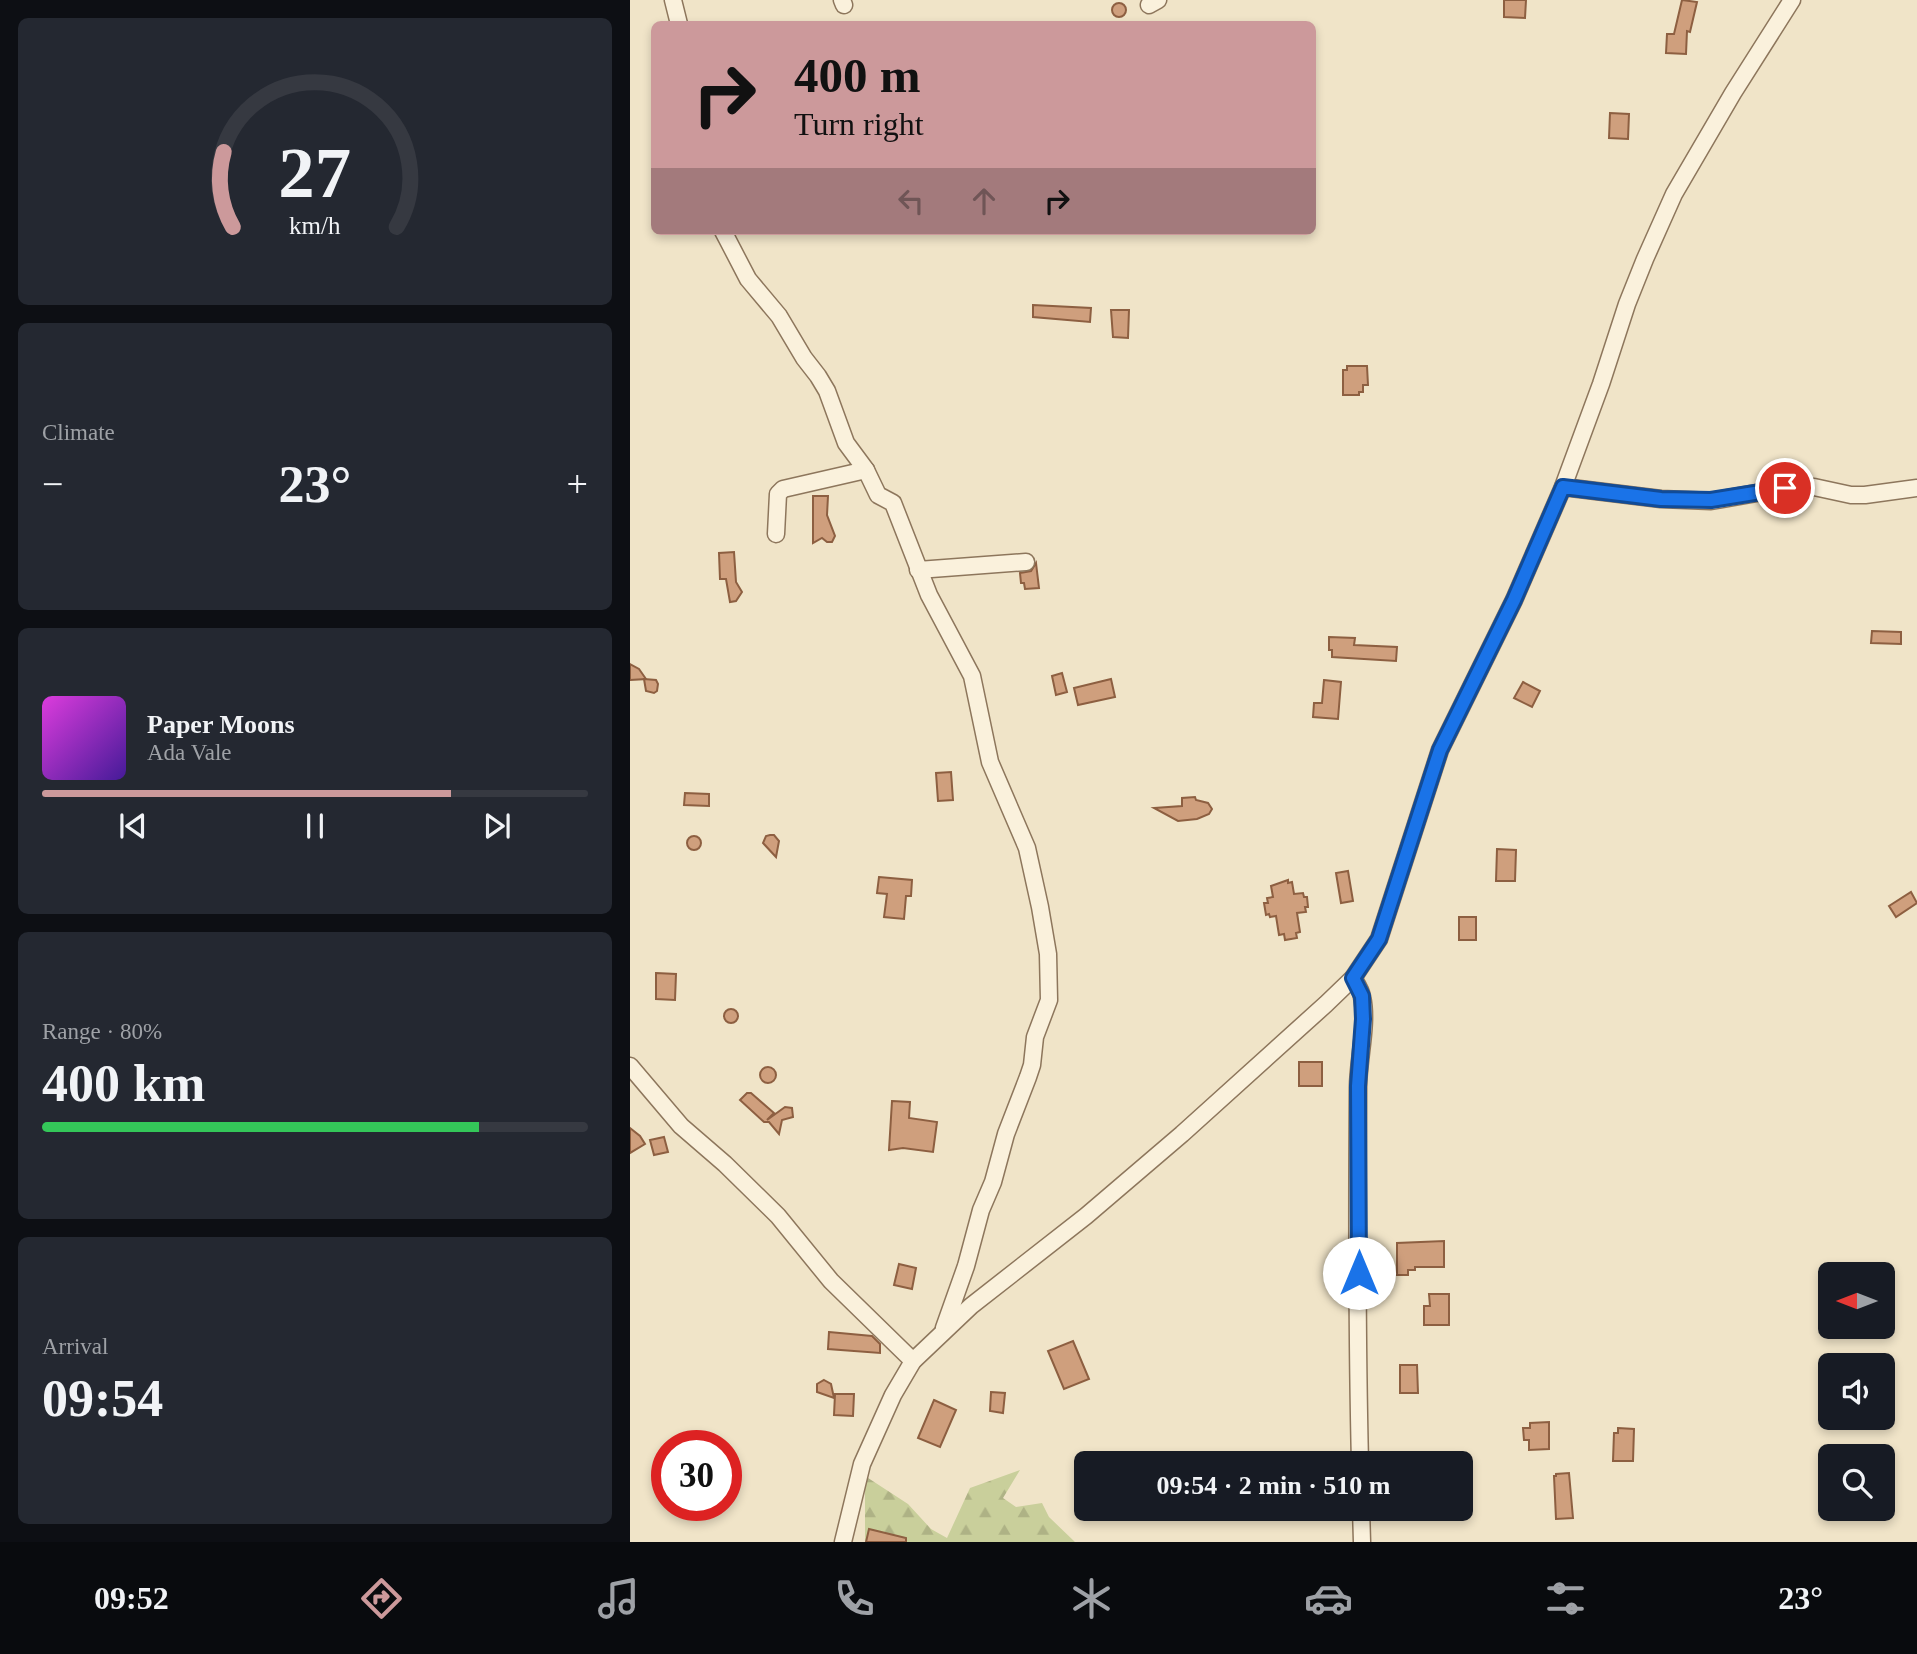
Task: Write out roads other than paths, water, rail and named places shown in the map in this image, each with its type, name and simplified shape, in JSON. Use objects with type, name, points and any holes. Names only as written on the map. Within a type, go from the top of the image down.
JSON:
[{"type":"street","points":[[843,1542],[862,1464],[893,1395],[914,1361],[971,1306],[1086,1216],[1172,1142],[1353,978],[1379,939],[1440,750],[1514,600],[1563,487],[1627,304],[1674,194],[1792,0]]},
{"type":"street","points":[[676,1],[679,21]]},
{"type":"street","points":[[725,235],[748,279],[779,316],[827,391],[846,443],[866,470],[878,495],[893,503],[918,570],[972,676],[990,762],[1027,848],[1048,954],[1049,1000],[1035,1037],[1028,1077],[1006,1134],[993,1182],[976,1223],[966,1266],[942,1334]]},
{"type":"street","points":[[776,534],[778,494],[783,489],[866,470]]},
{"type":"street","points":[[1563,487],[1661,499],[1711,500],[1785,488],[1814,487],[1851,495],[1917,488]]},
{"type":"street","points":[[918,570],[1026,562]]},
{"type":"street","points":[[1353,978],[1362,996],[1363,1019],[1358,1086],[1360,1451]]},
{"type":"street","points":[[630,1066],[681,1126],[778,1216],[831,1281],[914,1361]]},
{"type":"street","points":[[1361,1521],[1362,1542]]}]
